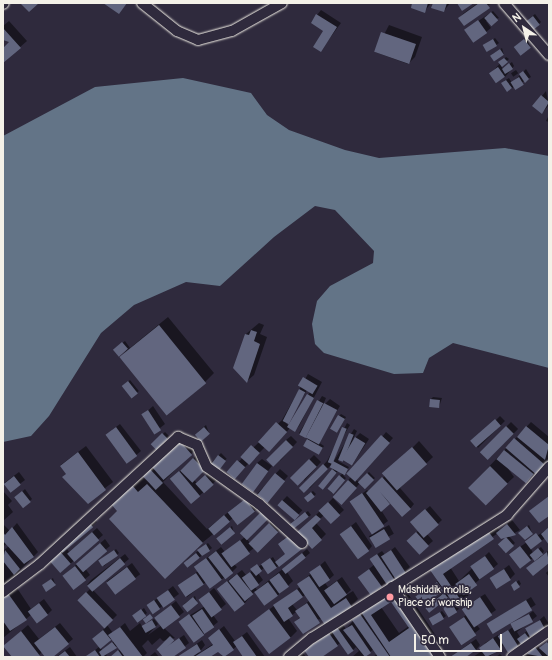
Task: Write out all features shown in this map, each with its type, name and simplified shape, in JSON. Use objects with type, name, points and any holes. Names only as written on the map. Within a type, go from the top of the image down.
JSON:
[{"type":"street","points":[[142,3],[177,31],[198,40],[232,31],[282,3]]},
{"type":"street","points":[[504,3],[549,55]]},
{"type":"street","points":[[3,592],[40,564],[178,437],[197,445],[207,467],[259,504],[302,543]]},
{"type":"street","points":[[289,657],[312,638],[507,515],[549,467]]},
{"type":"street","points":[[392,587],[440,657]]},
{"type":"street","points":[[512,657],[549,631]]},
{"type":"water","points":[[183,78],[251,93],[267,115],[289,130],[345,150],[379,158],[505,148],[549,156],[549,368],[453,343],[429,358],[423,373],[394,374],[324,353],[315,344],[312,324],[317,301],[330,286],[373,263],[374,251],[335,210],[315,206],[274,237],[220,286],[186,282],[134,305],[101,333],[49,416],[31,436],[3,442],[3,136],[95,87]]},
{"type":"building","points":[[20,3],[39,3],[29,12]]},
{"type":"building","points":[[103,3],[127,3],[119,14]]},
{"type":"building","points":[[412,3],[428,3],[425,13],[411,8]]},
{"type":"building","points":[[433,3],[447,3],[444,12],[431,8]]},
{"type":"building","points":[[457,3],[474,3],[462,11]]},
{"type":"building","points":[[479,3],[486,3],[490,8],[464,26],[458,18]]},
{"type":"building","points":[[491,12],[498,20],[491,26],[484,18]]},
{"type":"building","points":[[316,14],[337,27],[321,52],[313,47],[323,31],[311,23]]},
{"type":"building","points":[[533,16],[540,25],[531,31],[524,23]]},
{"type":"building","points":[[478,20],[487,33],[473,43],[464,30]]},
{"type":"building","points":[[3,28],[21,48],[3,63],[3,48],[9,42],[3,40]]},
{"type":"building","points":[[381,32],[416,44],[409,64],[374,52]]},
{"type":"building","points":[[493,39],[497,46],[487,52],[483,45]]},
{"type":"building","points":[[524,39],[531,48],[521,56],[514,47]]},
{"type":"building","points":[[500,49],[504,55],[494,62],[490,56]]},
{"type":"building","points":[[504,58],[508,62],[502,67],[498,62]]},
{"type":"building","points":[[509,63],[513,69],[505,74],[502,69]]},
{"type":"building","points":[[498,67],[505,77],[496,83],[489,73]]},
{"type":"building","points":[[523,71],[529,79],[525,83],[519,74]]},
{"type":"building","points":[[519,77],[524,85],[515,90],[511,82]]},
{"type":"building","points":[[506,80],[512,88],[507,92],[501,83]]},
{"type":"building","points":[[541,95],[549,102],[542,114],[532,106]]},
{"type":"building","points":[[159,325],[206,383],[167,415],[119,357]]},
{"type":"building","points":[[251,330],[257,332],[254,341],[260,344],[247,383],[233,368],[245,334],[249,335]]},
{"type":"building","points":[[122,342],[128,349],[119,357],[113,350]]},
{"type":"building","points":[[303,377],[318,386],[312,394],[298,386]]},
{"type":"building","points":[[128,381],[138,394],[132,399],[122,386]]},
{"type":"building","points":[[299,389],[305,392],[289,424],[283,421]]},
{"type":"building","points":[[307,394],[314,398],[295,432],[287,427]]},
{"type":"building","points":[[430,399],[440,400],[439,408],[429,407]]},
{"type":"building","points":[[317,400],[323,403],[306,438],[299,435]]},
{"type":"building","points":[[324,403],[337,410],[319,444],[306,437]]},
{"type":"building","points":[[148,410],[161,430],[154,434],[141,414]]},
{"type":"building","points":[[338,415],[345,419],[337,433],[330,429]]},
{"type":"building","points":[[495,419],[501,426],[476,447],[470,441]]},
{"type":"building","points":[[276,422],[287,432],[269,452],[258,442]]},
{"type":"building","points":[[506,426],[514,434],[488,460],[480,452]]},
{"type":"building","points":[[526,426],[549,445],[545,460],[517,437]]},
{"type":"building","points":[[116,427],[137,456],[127,464],[105,435]]},
{"type":"building","points":[[204,427],[210,434],[201,442],[195,435]]},
{"type":"building","points":[[342,427],[347,429],[332,464],[328,462]]},
{"type":"building","points":[[162,433],[168,439],[156,450],[151,444]]},
{"type":"building","points":[[349,433],[354,435],[343,462],[338,460]]},
{"type":"building","points":[[381,435],[390,443],[355,482],[346,474]]},
{"type":"building","points":[[355,437],[365,443],[352,465],[342,459]]},
{"type":"building","points":[[514,438],[544,464],[536,474],[505,448]]},
{"type":"building","points":[[307,439],[323,448],[319,455],[303,446]]},
{"type":"building","points":[[179,440],[192,455],[163,480],[150,465]]},
{"type":"building","points":[[286,440],[293,447],[273,467],[266,460]]},
{"type":"building","points":[[251,445],[260,453],[249,465],[240,457]]},
{"type":"building","points":[[412,447],[427,464],[397,491],[382,473]]},
{"type":"building","points":[[504,450],[534,474],[526,483],[496,459]]},
{"type":"building","points":[[78,452],[106,490],[88,504],[62,477],[66,474],[60,466]]},
{"type":"building","points":[[218,455],[226,461],[217,473],[209,467]]},
{"type":"building","points":[[193,458],[205,470],[192,483],[180,471]]},
{"type":"building","points":[[309,459],[317,467],[298,486],[290,478]]},
{"type":"building","points":[[237,460],[245,467],[235,479],[227,472]]},
{"type":"building","points":[[333,461],[348,469],[345,475],[330,467]]},
{"type":"building","points":[[257,463],[268,471],[253,492],[242,484]]},
{"type":"building","points":[[323,464],[328,469],[304,493],[299,488]]},
{"type":"building","points":[[490,466],[508,484],[486,506],[468,488]]},
{"type":"building","points":[[148,467],[163,483],[156,490],[141,474]]},
{"type":"building","points":[[332,469],[337,473],[323,490],[318,486]]},
{"type":"building","points":[[179,471],[200,496],[191,504],[170,479]]},
{"type":"building","points":[[275,473],[285,481],[267,503],[257,495]]},
{"type":"building","points":[[367,473],[374,480],[365,489],[358,482]]},
{"type":"building","points":[[205,475],[214,485],[204,493],[195,484]]},
{"type":"building","points":[[339,475],[345,480],[334,494],[327,489]]},
{"type":"building","points":[[14,476],[21,485],[11,493],[4,484]]},
{"type":"building","points":[[382,477],[411,509],[402,517],[380,492],[390,504],[381,512],[366,493]]},
{"type":"building","points":[[348,480],[357,488],[342,505],[333,497]]},
{"type":"building","points":[[147,484],[203,543],[165,579],[109,519],[117,511],[111,504],[132,485],[138,492]]},
{"type":"building","points":[[22,491],[31,502],[23,508],[14,497]]},
{"type":"building","points":[[311,492],[315,497],[308,502],[304,498]]},
{"type":"building","points":[[362,493],[384,526],[372,535],[350,501]]},
{"type":"building","points":[[549,496],[549,516],[539,523],[529,511]]},
{"type":"building","points":[[245,499],[255,512],[238,525],[228,513]]},
{"type":"building","points":[[282,500],[299,515],[295,520],[277,505]]},
{"type":"building","points":[[328,502],[340,515],[331,524],[318,511]]},
{"type":"building","points":[[425,509],[439,525],[424,538],[410,522]]},
{"type":"building","points":[[261,512],[268,519],[247,540],[240,533]]},
{"type":"building","points":[[305,512],[309,517],[294,529],[290,524]]},
{"type":"building","points":[[224,515],[230,522],[214,536],[208,529]]},
{"type":"building","points":[[316,515],[321,519],[312,528],[322,540],[312,549],[297,532]]},
{"type":"building","points":[[88,521],[93,527],[63,553],[57,547]]},
{"type":"building","points":[[269,523],[278,532],[258,553],[248,544]]},
{"type":"building","points":[[507,524],[516,535],[501,539],[496,533]]},
{"type":"building","points":[[351,526],[369,551],[358,559],[340,534]]},
{"type":"building","points":[[527,526],[533,534],[525,540],[518,533]]},
{"type":"building","points":[[12,527],[34,557],[24,564],[3,541],[3,532],[5,535]]},
{"type":"building","points":[[230,527],[235,533],[221,545],[216,539]]},
{"type":"building","points":[[549,527],[549,545],[541,534]]},
{"type":"building","points":[[384,529],[390,539],[376,548],[369,538]]},
{"type":"building","points":[[488,531],[494,539],[443,574],[462,602],[456,607],[430,570]]},
{"type":"building","points":[[92,532],[99,540],[74,562],[67,554]]},
{"type":"building","points":[[416,532],[429,546],[419,555],[406,541]]},
{"type":"building","points":[[536,533],[542,541],[531,549],[525,541]]},
{"type":"building","points":[[291,534],[302,549],[279,567],[275,562],[285,554],[278,544]]},
{"type":"building","points":[[506,537],[514,546],[506,553],[498,544]]},
{"type":"building","points":[[240,540],[250,554],[231,567],[221,554]]},
{"type":"building","points":[[100,543],[107,551],[83,572],[76,564]]},
{"type":"building","points":[[206,544],[210,551],[202,556],[197,550]]},
{"type":"building","points":[[520,546],[531,560],[520,569],[509,555]]},
{"type":"building","points":[[57,548],[71,564],[60,573],[46,557]]},
{"type":"building","points":[[538,548],[543,554],[535,561],[530,555]]},
{"type":"building","points":[[5,550],[20,569],[14,575],[3,561]]},
{"type":"building","points":[[114,550],[118,556],[102,566],[98,561]]},
{"type":"building","points":[[391,550],[406,573],[396,579],[381,557]]},
{"type":"building","points":[[216,551],[233,573],[225,579],[208,557]]},
{"type":"building","points":[[547,552],[549,563],[533,576],[526,568]]},
{"type":"building","points":[[196,553],[200,558],[187,568],[184,563]]},
{"type":"building","points":[[302,553],[306,558],[286,574],[282,569]]},
{"type":"building","points":[[377,554],[395,581],[387,586],[370,559]]},
{"type":"building","points":[[485,556],[494,569],[479,579],[470,566]]},
{"type":"building","points":[[120,558],[125,564],[92,592],[87,586]]},
{"type":"building","points":[[206,558],[222,580],[210,589],[194,567]]},
{"type":"building","points":[[270,558],[277,568],[268,574],[261,564]]},
{"type":"building","points":[[257,564],[262,571],[256,576],[250,569]]},
{"type":"building","points":[[320,565],[330,580],[319,587],[309,572]]},
{"type":"building","points":[[75,566],[86,580],[73,590],[62,576]]},
{"type":"building","points":[[127,567],[136,579],[115,595],[106,583]]},
{"type":"building","points":[[369,569],[382,587],[371,595],[358,577]]},
{"type":"building","points":[[504,569],[511,580],[496,589],[490,578]]},
{"type":"building","points":[[250,572],[259,585],[251,591],[242,578]]},
{"type":"building","points":[[196,573],[204,585],[186,597],[178,585]]},
{"type":"building","points":[[279,573],[289,587],[279,594],[269,580]]},
{"type":"building","points":[[237,574],[253,594],[245,601],[228,581]]},
{"type":"building","points":[[469,574],[477,585],[463,595],[455,584]]},
{"type":"building","points":[[309,576],[331,608],[346,598],[352,607],[325,625],[297,584]]},
{"type":"building","points":[[51,579],[56,585],[46,592],[42,585]]},
{"type":"building","points":[[227,581],[245,604],[235,612],[217,589]]},
{"type":"building","points":[[337,581],[347,595],[334,604],[324,590]]},
{"type":"building","points":[[516,581],[520,587],[514,591],[511,585]]},
{"type":"building","points":[[268,582],[278,596],[264,606],[254,592]]},
{"type":"building","points":[[437,582],[443,591],[422,606],[415,597]]},
{"type":"building","points":[[297,589],[303,597],[288,608],[293,616],[284,622],[273,605]]},
{"type":"building","points":[[168,590],[175,600],[163,608],[157,598]]},
{"type":"building","points":[[391,591],[433,655],[430,657],[391,657],[361,612]],"holes":[[[391,602],[409,628],[389,642],[371,615]]]},
{"type":"building","points":[[7,592],[27,620],[10,631],[3,621],[3,595]]},
{"type":"building","points":[[86,592],[113,620],[104,628],[77,600]]},
{"type":"building","points":[[209,592],[222,610],[211,617],[198,600]]},
{"type":"building","points":[[444,593],[448,598],[429,613],[425,608]]},
{"type":"building","points":[[193,597],[198,603],[187,612],[182,606]]},
{"type":"building","points":[[480,597],[492,615],[474,628],[462,609]]},
{"type":"building","points":[[154,600],[160,609],[153,614],[147,605]]},
{"type":"building","points":[[526,600],[532,610],[493,634],[487,624]]},
{"type":"building","points":[[451,602],[457,612],[449,617],[442,607]]},
{"type":"building","points":[[39,603],[48,615],[37,623],[28,611]]},
{"type":"building","points":[[307,603],[320,623],[303,634],[294,622],[300,618],[295,611]]},
{"type":"building","points":[[171,605],[180,617],[163,630],[154,618]]},
{"type":"building","points":[[141,609],[146,616],[137,623],[132,615]]},
{"type":"building","points":[[202,609],[214,627],[204,634],[192,616]]},
{"type":"building","points":[[269,609],[291,638],[269,654],[247,625]]},
{"type":"building","points":[[440,612],[444,619],[433,625],[429,618]]},
{"type":"building","points":[[150,614],[153,618],[146,623],[143,619]]},
{"type":"building","points":[[189,614],[204,635],[194,643],[178,622]]},
{"type":"building","points":[[360,614],[390,657],[378,657],[352,620]]},
{"type":"building","points":[[529,614],[533,622],[514,632],[510,624]]},
{"type":"building","points":[[464,617],[476,635],[461,645],[449,627]]},
{"type":"building","points":[[152,620],[156,627],[146,633],[142,626]]},
{"type":"building","points":[[540,620],[545,629],[530,637],[525,628]]},
{"type":"building","points":[[352,625],[371,653],[365,657],[343,630]]},
{"type":"building","points":[[55,627],[69,644],[53,657],[45,657],[34,643]]},
{"type":"building","points":[[120,627],[143,657],[125,657],[108,635]]},
{"type":"building","points":[[337,627],[354,651],[348,655],[331,631]]},
{"type":"building","points":[[219,629],[234,650],[224,657],[218,652],[210,657],[194,657],[213,645],[208,638]]},
{"type":"building","points":[[103,630],[111,640],[100,649],[92,639]]},
{"type":"building","points":[[508,630],[518,646],[508,652],[498,636]]},
{"type":"building","points":[[21,631],[40,656],[12,657],[3,646]]},
{"type":"building","points":[[329,633],[338,646],[322,657],[309,657],[304,650]]},
{"type":"building","points":[[525,633],[531,641],[523,647],[517,639]]},
{"type":"building","points":[[170,636],[174,640],[161,654],[157,649]]},
{"type":"building","points":[[242,636],[257,657],[243,657],[233,642]]},
{"type":"building","points":[[179,638],[186,648],[173,657],[163,657],[159,652]]},
{"type":"building","points":[[493,638],[501,650],[486,657],[479,648]]},
{"type":"building","points":[[112,642],[117,648],[102,657],[99,652]]},
{"type":"building","points":[[547,642],[549,645],[549,657],[539,648]]},
{"type":"building","points":[[471,643],[476,650],[466,657],[450,657]]},
{"type":"building","points":[[197,644],[201,651],[192,657],[177,657]]},
{"type":"building","points":[[535,647],[543,657],[527,654]]},
{"type":"building","points":[[95,650],[100,657],[86,656]]},
{"type":"building","points":[[118,650],[123,657],[110,657]]},
{"type":"building","points":[[65,651],[70,657],[57,657]]},
{"type":"place","name":"Mdshiddik molla, Place of worship","points":[[390,597]]}]
